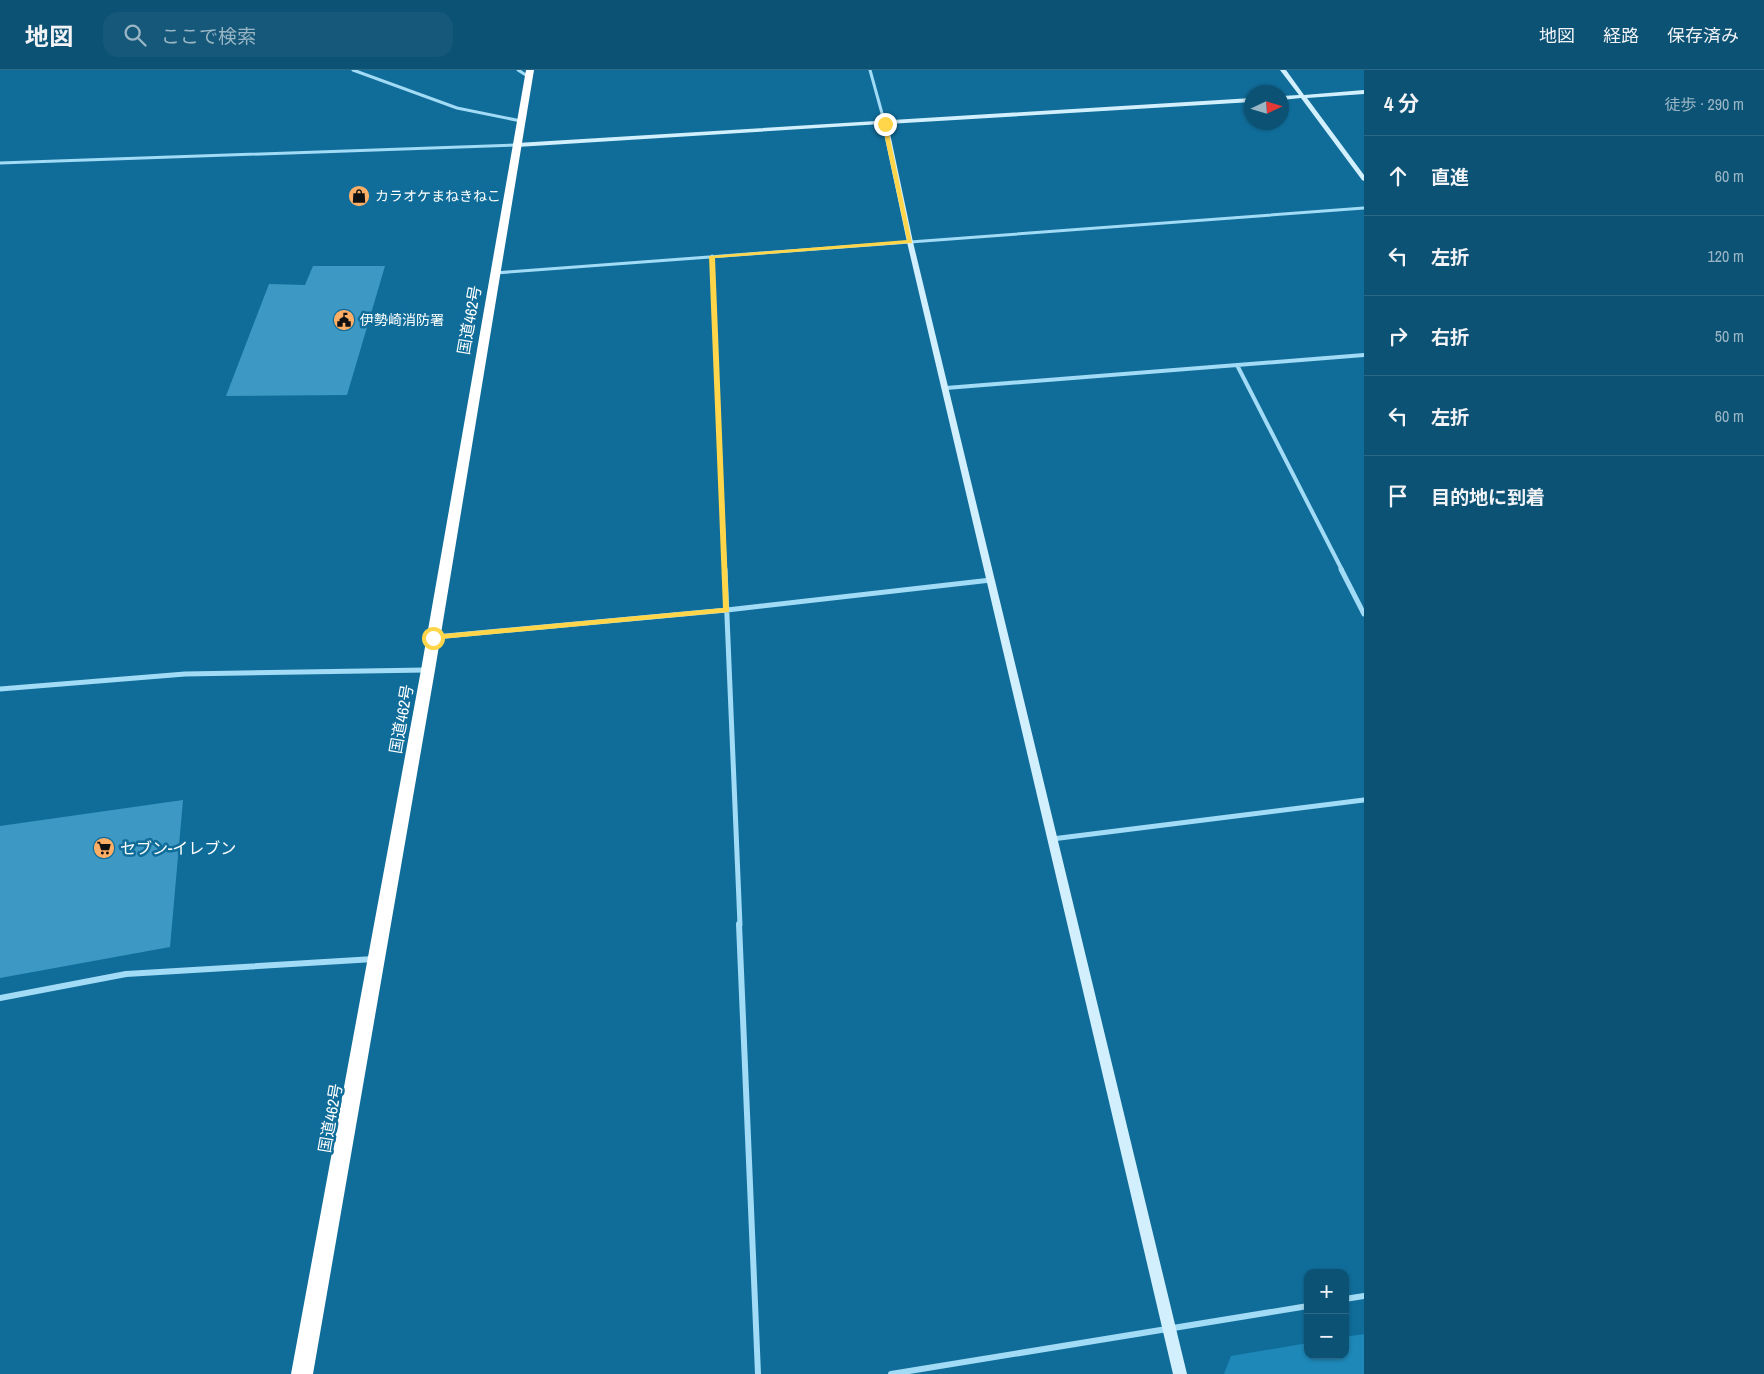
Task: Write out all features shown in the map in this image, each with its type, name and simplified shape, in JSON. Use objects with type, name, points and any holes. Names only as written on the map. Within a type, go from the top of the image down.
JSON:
[{"type":"highway","name":"国道462号","points":[[302,1374],[428,670],[521,121],[526,72]]},
{"type":"street","points":[[353,70],[457,108],[521,121]]},
{"type":"street","points":[[870,70],[885,124],[910,242],[1180,1374]]},
{"type":"street","points":[[1283,70],[1364,179]]},
{"type":"street","points":[[1289,97],[1364,92]]},
{"type":"street","points":[[0,163],[517,145],[885,124],[1244,101]]},
{"type":"street","points":[[494,273],[1364,208]]},
{"type":"street","points":[[712,256],[758,1374]]},
{"type":"street","points":[[946,388],[1364,355]]},
{"type":"street","points":[[1237,365],[1364,614]]},
{"type":"street","points":[[433,638],[727,610],[991,580]]},
{"type":"street","points":[[0,689],[185,674],[428,670]]},
{"type":"street","points":[[1051,839],[1364,800]]},
{"type":"street","points":[[0,998],[126,974],[376,959]]},
{"type":"street","points":[[1349,1298],[1364,1296]]},
{"type":"street","points":[[892,1374],[1304,1307]]},
{"type":"shaded area","points":[[1364,1334],[1364,1374],[1224,1374],[1231,1356],[1304,1344],[1304,1359],[1349,1359],[1349,1336]]},
{"type":"building","points":[[313,266],[385,266],[347,395],[226,396],[269,284],[305,285]]},
{"type":"building","points":[[183,800],[170,947],[0,978],[0,826]]},
{"type":"place","name":"カラオケまねきねこ","points":[[359,196]]},
{"type":"place","name":"伊勢崎消防署","points":[[344,320]]},
{"type":"place","name":"セブン-イレブン","points":[[104,848]]},
{"type":"route","points":[[433,638],[727,610],[712,256],[910,242],[885,124]]}]
